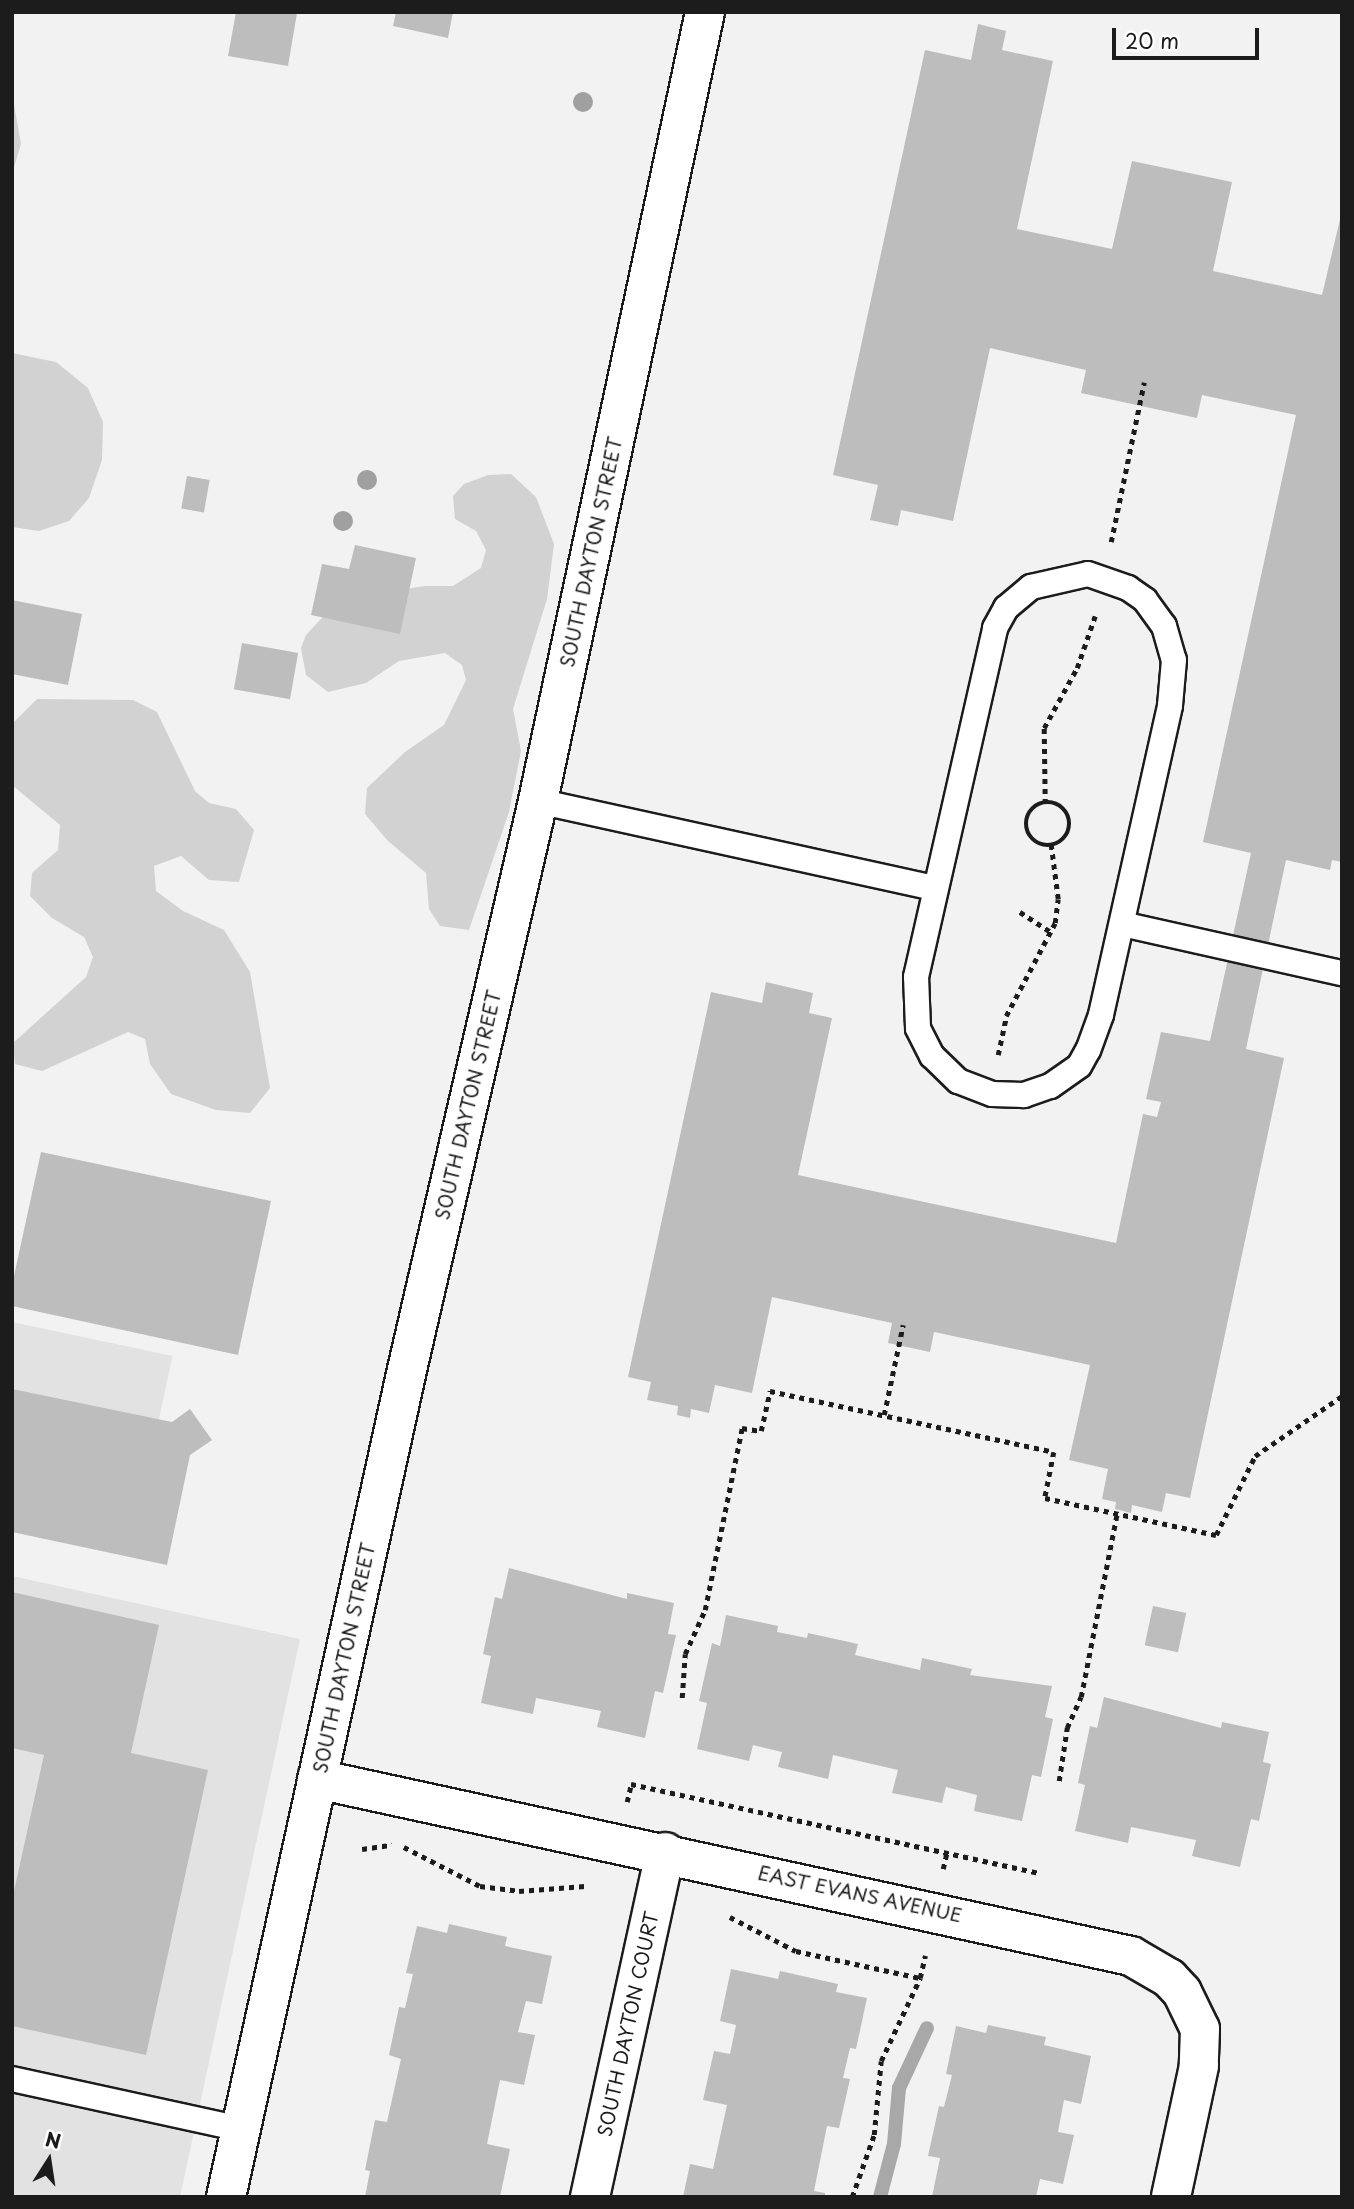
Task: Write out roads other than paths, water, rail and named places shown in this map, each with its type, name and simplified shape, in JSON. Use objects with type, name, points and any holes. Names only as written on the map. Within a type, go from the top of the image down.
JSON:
[{"type":"street","name":"SOUTH DAYTON STREET","points":[[226,2197],[317,1779],[538,802],[705,12]]},
{"type":"street","name":"EAST EVANS AVENUE","points":[[317,1779],[1110,1948],[1152,1966],[1182,1992],[1194,2010],[1200,2038],[1199,2066],[1171,2197]]},
{"type":"street","name":"SOUTH DAYTON COURT","points":[[590,2197],[665,1852]]},
{"type":"lane","points":[[1087,574],[1117,582],[1145,600],[1164,626],[1174,660],[1170,706],[1122,924],[1101,1015],[1079,1066],[1032,1093],[992,1094],[958,1081],[941,1067],[918,1028],[916,977],[933,888],[987,651],[1000,617],[1031,587],[1087,574]]},
{"type":"lane","points":[[538,802],[933,888]]},
{"type":"lane","points":[[1122,924],[1342,973]]},
{"type":"lane","points":[[12,2079],[241,2129]]},
{"type":"waterway","points":[[880,2197],[894,2144],[899,2088],[927,2028]]}]
